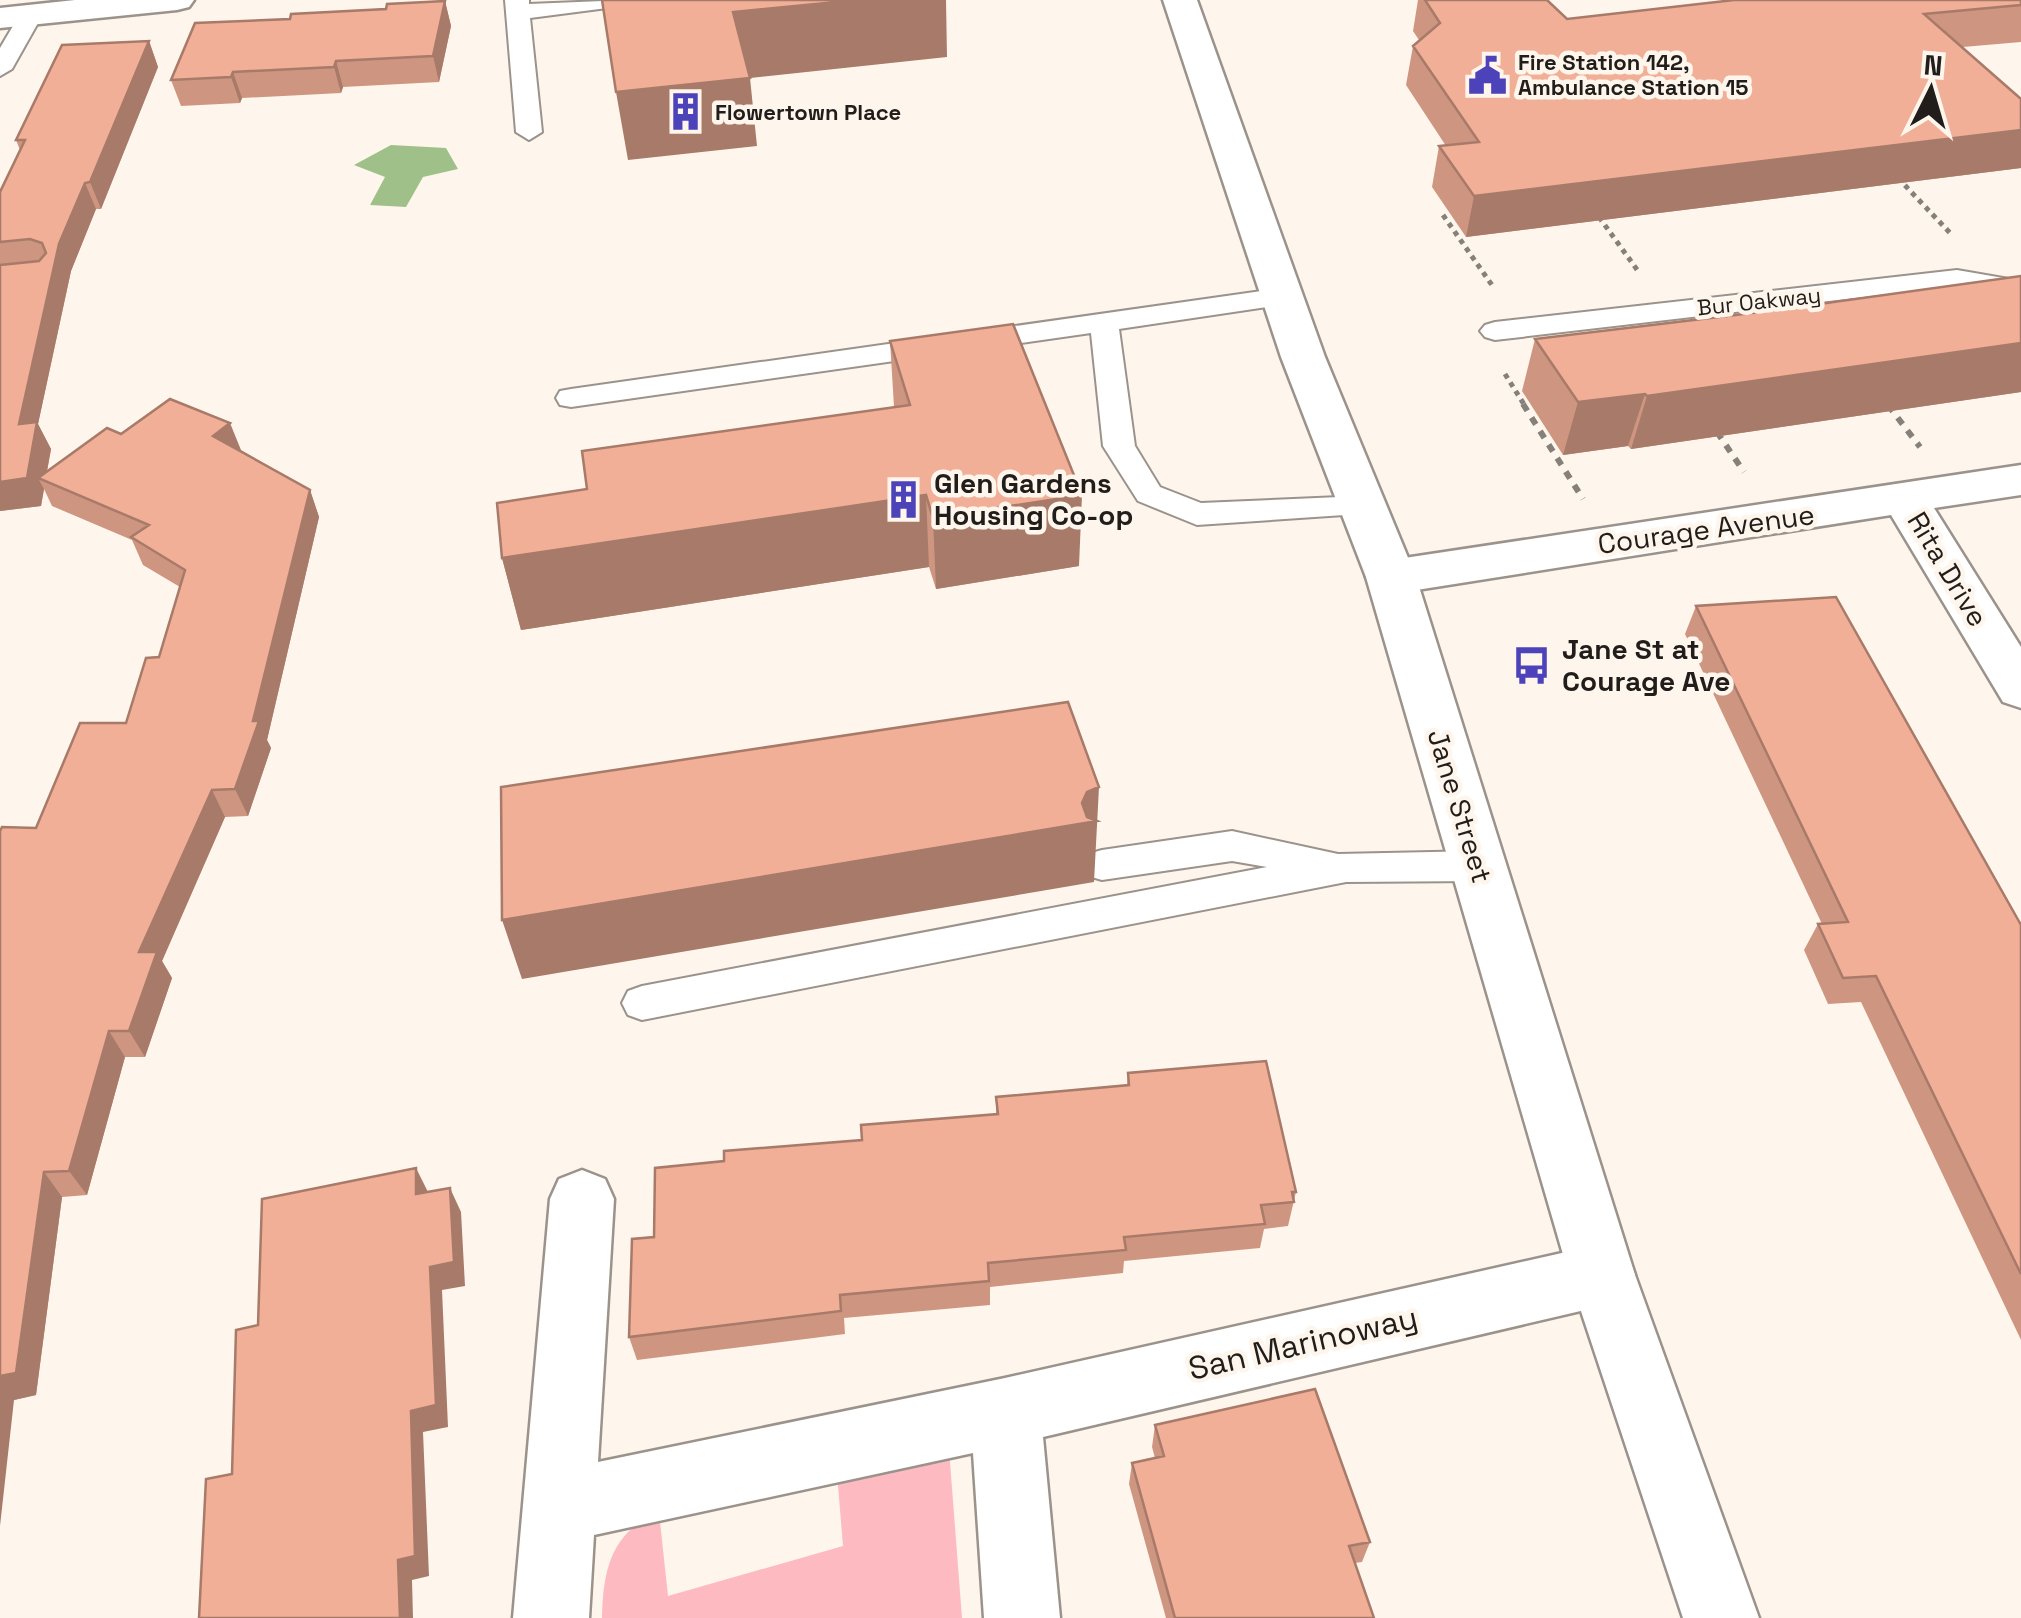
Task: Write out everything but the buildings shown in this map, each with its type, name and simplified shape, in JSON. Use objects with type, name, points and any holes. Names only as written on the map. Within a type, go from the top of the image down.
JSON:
[{"type":"street","points":[[16,16],[177,0]]},
{"type":"street","name":"Jane Street","points":[[1180,0],[1283,296],[1391,577],[1602,1274],[1721,1618]]},
{"type":"street","name":"Courage Avenue","points":[[1391,577],[2021,480]]},
{"type":"street","name":"Rita Drive","points":[[1906,499],[2021,689]]},
{"type":"street","points":[[552,1618],[582,1199]]},
{"type":"street","name":"San Marinoway","points":[[561,1506],[1006,1412],[1602,1274]]},
{"type":"street","points":[[1006,1412],[1022,1618]]},
{"type":"lane","points":[[529,132],[517,6],[614,0]]},
{"type":"lane","points":[[0,69],[16,16]]},
{"type":"lane","name":"Bur Oakway","points":[[1495,330],[1957,278],[2008,286]]},
{"type":"lane","points":[[571,398],[1283,296]]},
{"type":"lane","points":[[1104,322],[1119,446],[1149,494],[1197,514],[1362,506]]},
{"type":"lane","points":[[1102,865],[1232,846],[1346,867]]},
{"type":"lane","points":[[642,1003],[1346,867],[1478,866]]},
{"type":"path","points":[[1892,172],[2008,286]]},
{"type":"path","points":[[1593,208],[1667,312]]},
{"type":"path","points":[[1443,215],[1496,292]]},
{"type":"path","points":[[1498,363],[1610,543]]},
{"type":"path","points":[[1883,400],[1955,491]]},
{"type":"path","points":[[1714,428],[1776,518]]},
{"type":"shaded area","points":[[391,145],[446,148],[458,169],[423,177],[406,207],[370,205],[385,177],[354,165]]},
{"type":"shaded area","points":[[949,1449],[962,1618],[602,1618],[613,1554],[630,1530],[659,1512],[668,1596],[843,1546],[837,1473]]},
{"type":"place","name":"Fire Station 142, Ambulance Station 15","points":[[1488,75]]},
{"type":"place","name":"Flowertown Place","points":[[685,112]]},
{"type":"place","name":"Glen Gardens Housing Co-op","points":[[904,499]]},
{"type":"place","name":"Jane St at Courage Ave","points":[[1532,665]]}]
